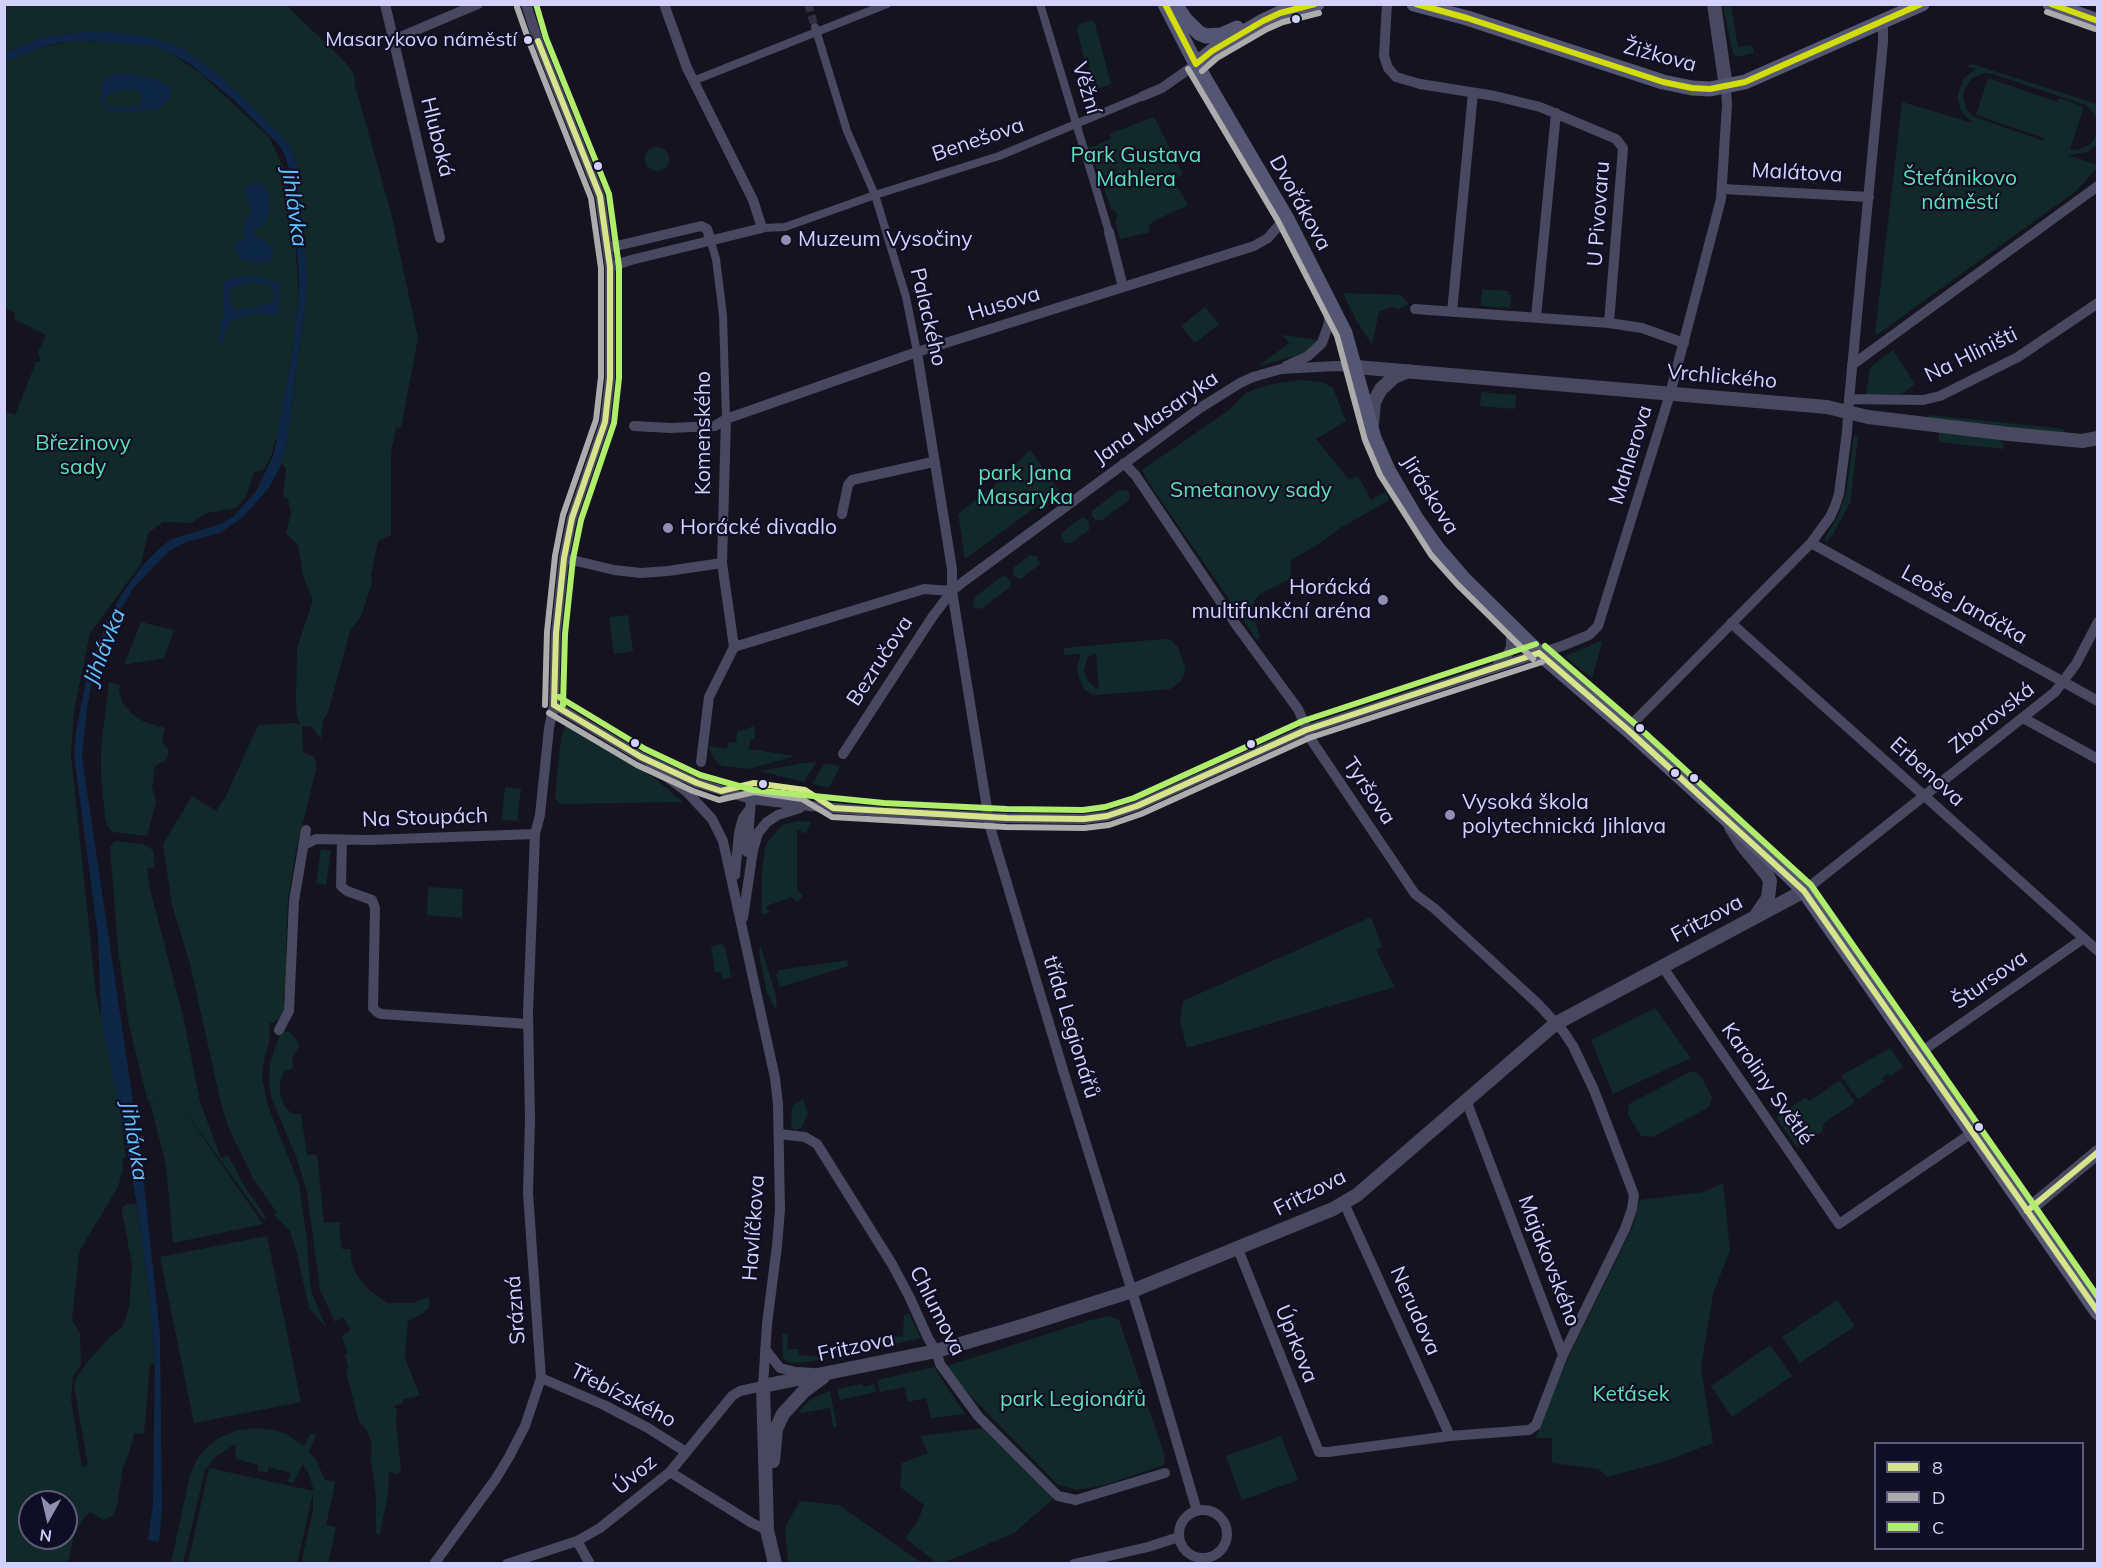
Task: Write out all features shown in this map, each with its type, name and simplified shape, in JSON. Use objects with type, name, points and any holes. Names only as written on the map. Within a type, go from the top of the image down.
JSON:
[{"type":"main road","name":"Dvořákova","points":[[1165,4],[1196,64],[1286,217],[1345,333],[1356,367]]},
{"type":"main road","points":[[1175,4],[1192,26],[1206,36],[1221,35],[1263,21]]},
{"type":"main road","points":[[1196,64],[1212,51],[1279,9],[1317,4]]},
{"type":"main road","name":"Žižkova","points":[[1414,4],[1467,18],[1664,82],[1692,88],[1726,87],[1745,82],[1922,4]]},
{"type":"main road","points":[[2050,4],[2097,21]]},
{"type":"main road","name":"Jiráskova","points":[[1356,367],[1372,429],[1389,470],[1422,526],[1463,578],[1539,653],[1627,729],[1804,891],[2097,1313]]},
{"type":"street","name":"Hluboká","points":[[385,4],[440,238]]},
{"type":"street","points":[[394,43],[478,4]]},
{"type":"street","points":[[526,4],[538,41],[600,196],[610,267],[762,228],[753,200],[693,81],[664,4]]},
{"type":"street","points":[[693,81],[862,9],[887,4]]},
{"type":"street","name":"Věžní","points":[[1040,4],[1109,232],[1123,287]]},
{"type":"street","name":"U Pivovaru","points":[[1387,4],[1384,56],[1388,68],[1396,76],[1420,84],[1540,107],[1616,140],[1623,148],[1610,323]]},
{"type":"street","points":[[1714,4],[1726,87]]},
{"type":"street","points":[[1627,729],[1811,543],[1830,517],[1839,494],[1869,197],[1883,21]]},
{"type":"street","name":"Palackého","points":[[816,29],[847,131],[875,195],[906,297],[917,352],[951,568],[952,591]]},
{"type":"street","name":"Benešova","points":[[762,228],[785,227],[875,195],[999,156],[1162,88],[1196,64]]},
{"type":"street","name":"Mahlerova","points":[[641,758],[750,804],[884,812],[1084,819],[1121,812],[1306,730],[1589,635],[1598,626],[1670,394],[1723,189],[1726,87]]},
{"type":"street","points":[[1452,312],[1473,93]]},
{"type":"street","points":[[1536,317],[1556,113]]},
{"type":"street","points":[[1852,365],[2097,186]]},
{"type":"street","name":"Malátova","points":[[1723,189],[1869,197]]},
{"type":"street","name":"Husova","points":[[634,426],[709,428],[726,419],[917,352],[1254,246],[1268,238],[1286,217]]},
{"type":"street","points":[[609,248],[701,226],[707,229],[711,242]]},
{"type":"street","name":"Komenského","points":[[711,242],[716,260],[723,315],[726,419],[722,563],[734,647]]},
{"type":"street","name":"Srázná","points":[[434,1563],[495,1480],[509,1457],[525,1426],[541,1378],[528,1193],[530,1119],[528,1024],[535,834],[540,815],[549,728],[554,705],[556,633],[564,558],[572,518],[605,422],[610,378],[610,267]]},
{"type":"street","name":"Jana Masaryka","points":[[952,591],[1200,408],[1253,377],[1281,369],[1308,356],[1322,343],[1329,323],[1329,301]]},
{"type":"street","name":"Na Hliništi","points":[[1849,406],[1940,396],[2018,357],[2097,303]]},
{"type":"street","points":[[1415,309],[1610,323],[1641,328],[1684,343]]},
{"type":"street","name":"Jana Masaryka","points":[[1281,369],[1356,367]]},
{"type":"street","name":"Vrchlického","points":[[1356,367],[1827,407],[1849,406],[1879,419],[2082,441],[2097,438]]},
{"type":"street","points":[[1372,429],[1372,410],[1381,389],[1394,377],[1410,370]]},
{"type":"street","name":"Vrchlického","points":[[2082,441],[2097,450]]},
{"type":"street","points":[[842,514],[848,485],[852,480],[933,462]]},
{"type":"street","name":"Tyršova","points":[[1124,463],[1148,494],[1237,626],[1298,709],[1306,730],[1328,766],[1415,894],[1435,909],[1538,1004],[1573,1046],[1586,1072],[1634,1195],[1625,1229],[1563,1355]]},
{"type":"street","name":"Leoše Janáčka","points":[[1811,543],[2097,701]]},
{"type":"street","points":[[564,558],[614,570],[641,573],[722,563]]},
{"type":"street","points":[[701,762],[709,697],[734,647],[924,590],[952,591]]},
{"type":"street","name":"Bezručova","points":[[843,754],[933,615],[952,591]]},
{"type":"street","name":"třída Legionářů","points":[[952,591],[990,827],[1197,1511]]},
{"type":"street","points":[[1488,670],[1502,662],[1509,653],[1511,639],[1508,622]]},
{"type":"street","name":"Zborovská","points":[[1804,891],[2055,692],[2064,682],[2097,622]]},
{"type":"street","name":"Erbenova","points":[[1731,623],[2097,951]]},
{"type":"street","points":[[554,705],[641,758]]},
{"type":"street","points":[[2023,718],[2097,759]]},
{"type":"street","name":"Havlíčkova","points":[[641,758],[687,792],[712,819],[723,841],[775,1078],[779,1134],[780,1209],[763,1386],[768,1493],[767,1563]]},
{"type":"street","name":"Havlíčkova","points":[[734,886],[739,833],[750,804]]},
{"type":"street","name":"Havlíčkova","points":[[747,891],[750,804]]},
{"type":"street","name":"Havlíčkova","points":[[741,924],[753,850],[762,828],[778,815],[795,808],[810,806]]},
{"type":"street","points":[[1729,822],[1743,846],[1770,881],[1768,898],[1754,918]]},
{"type":"street","name":"Na Stoupách","points":[[279,1030],[289,1011],[294,901],[304,845],[316,839],[535,834]]},
{"type":"street","points":[[342,840],[341,886],[347,891],[372,900],[375,908],[373,1008],[377,1012],[528,1024]]},
{"type":"street","name":"Fritzova","points":[[763,1386],[936,1351],[1132,1291],[1238,1249],[1344,1203],[1357,1195],[1555,1024],[1804,891]]},
{"type":"street","name":"Štursova","points":[[1918,1054],[2084,938]]},
{"type":"street","name":"Karoliny Světlé","points":[[1662,966],[1839,1224],[1973,1132]]},
{"type":"street","name":"Majakovského","points":[[1449,1436],[1525,1431],[1536,1425],[1563,1355],[1467,1100]]},
{"type":"street","name":"Chlumova","points":[[779,1134],[805,1137],[818,1144],[891,1264],[936,1351],[940,1364],[978,1416],[1058,1496],[1076,1500],[1165,1473]]},
{"type":"street","points":[[2027,1211],[2097,1152]]},
{"type":"street","name":"Nerudova","points":[[1344,1203],[1449,1436]]},
{"type":"street","name":"Úprkova","points":[[1238,1249],[1319,1452],[1449,1436]]},
{"type":"street","points":[[765,1349],[780,1368],[796,1372],[828,1374]]},
{"type":"street","points":[[768,1493],[775,1435],[779,1422],[788,1407],[804,1391],[828,1374]]},
{"type":"street","name":"Třebízského","points":[[541,1378],[604,1405],[648,1428],[686,1452]]},
{"type":"street","name":"Úvoz","points":[[507,1563],[577,1540],[600,1527],[670,1472],[732,1396],[740,1390],[763,1386]]},
{"type":"street","points":[[670,1472],[768,1534]]},
{"type":"street","points":[[1197,1511],[1210,1511],[1222,1520],[1226,1527],[1225,1543],[1215,1555],[1192,1556],[1180,1541],[1182,1522],[1187,1516],[1197,1511]]},
{"type":"street","name":"Havlíčkova","points":[[768,1534],[775,1563]]},
{"type":"street","points":[[577,1540],[590,1563]]},
{"type":"street","points":[[1074,1563],[1180,1541]]},
{"type":"green space","points":[[4,5],[286,5],[345,62],[354,74],[355,85],[392,217],[418,338],[401,428],[396,427],[391,453],[391,536],[378,541],[371,575],[372,583],[361,616],[350,631],[328,712],[323,721],[321,739],[312,727],[302,726],[303,753],[313,756],[316,761],[316,770],[296,851],[288,899],[286,993],[283,993],[285,1012],[283,1019],[270,1023],[269,1043],[262,1077],[268,1106],[299,1184],[310,1285],[326,1327],[309,1308],[290,1231],[274,1215],[277,1213],[254,1180],[230,1131],[222,1108],[190,964],[172,905],[163,844],[192,796],[216,811],[226,796],[258,725],[295,723],[301,725],[297,717],[296,705],[297,648],[313,600],[303,576],[298,545],[286,533],[291,513],[288,499],[283,496],[286,468],[281,463],[286,449],[306,298],[307,276],[297,166],[290,146],[179,47],[81,32],[39,38],[5,53]]},
{"type":"green space","points":[[1731,6],[1738,47],[1752,45],[1754,53],[1736,57],[1733,53],[1723,7]]},
{"type":"green space","points":[[1094,20],[1111,84],[1091,91],[1087,70],[1090,68],[1088,62],[1085,62],[1077,30],[1079,24]]},
{"type":"green space","name":"Březinovy sady","points":[[72,41],[135,43],[169,52],[199,72],[269,137],[284,169],[293,209],[299,298],[277,440],[275,440],[272,454],[264,470],[254,472],[246,497],[236,508],[207,513],[191,523],[163,522],[148,533],[141,564],[90,633],[74,711],[71,755],[96,994],[117,1091],[126,1158],[122,1159],[123,1169],[118,1187],[79,1255],[72,1320],[80,1334],[81,1365],[73,1376],[71,1400],[82,1467],[88,1465],[74,1386],[88,1361],[123,1326],[129,1308],[132,1265],[122,1212],[122,1207],[128,1204],[137,1204],[150,1302],[155,1363],[150,1364],[144,1434],[134,1433],[123,1467],[117,1506],[113,1516],[103,1520],[90,1512],[78,1528],[78,1490],[18,1490],[18,1550],[71,1550],[68,1563],[5,1563],[4,411],[15,415],[36,362],[41,361],[38,352],[46,335],[14,319],[16,314],[5,308],[5,62],[42,47]]},
{"type":"green space","name":"Štefánikovo náměstí","points":[[1972,64],[2097,104],[2097,124],[2095,115],[2086,105],[1985,73],[1972,78],[1964,90],[1963,97],[1967,110],[1972,116],[2044,141],[2044,138],[1976,115],[1988,78],[2057,102],[2059,98],[2084,107],[2070,149],[2077,150],[2089,145],[2094,140],[2097,129],[2097,144],[2088,152],[2068,155],[2097,165],[2097,168],[2076,191],[1875,334],[1902,102],[1973,123],[1961,111],[1957,96],[1964,78],[1976,69],[1967,66]]},
{"type":"green space","name":"Park Gustava Mahlera","points":[[1154,117],[1183,174],[1173,180],[1188,205],[1154,221],[1148,226],[1150,232],[1120,239],[1115,221],[1118,214],[1111,208],[1089,148],[1111,139],[1109,134]]},
{"type":"green space","points":[[657,147],[666,150],[669,159],[666,168],[657,171],[648,168],[645,159],[648,150]]},
{"type":"green space","points":[[1482,289],[1508,291],[1511,295],[1510,308],[1481,306]]},
{"type":"green space","points":[[1343,293],[1401,295],[1409,304],[1399,309],[1391,307],[1379,312],[1372,345]]},
{"type":"green space","points":[[1205,307],[1219,324],[1195,343],[1181,326]]},
{"type":"green space","points":[[1283,335],[1319,340],[1304,353],[1257,367],[1289,343]]},
{"type":"green space","points":[[1893,350],[1915,384],[1902,394],[1866,394],[1870,369]]},
{"type":"green space","name":"Smetanovy sady","points":[[1300,380],[1322,382],[1333,388],[1346,421],[1316,439],[1349,480],[1358,476],[1371,500],[1385,492],[1390,500],[1340,528],[1319,544],[1291,560],[1290,579],[1260,594],[1251,608],[1260,637],[1257,640],[1142,470],[1229,410],[1246,393],[1267,385]]},
{"type":"green space","points":[[1481,392],[1516,395],[1515,409],[1480,406]]},
{"type":"green space","points":[[1929,415],[2065,429],[2064,435],[1929,419]]},
{"type":"green space","points":[[1939,432],[2000,439],[2004,444],[2003,449],[1939,442]]},
{"type":"green space","points":[[1854,436],[1858,438],[1850,503],[1832,536],[1825,542],[1846,494]]},
{"type":"green space","name":"park Jana Masaryka","points":[[1030,450],[1059,490],[965,559],[958,514],[997,483]]},
{"type":"green space","points":[[1119,490],[1129,491],[1129,500],[1102,520],[1096,520],[1092,516],[1092,511]]},
{"type":"green space","points":[[1085,518],[1089,523],[1089,530],[1071,543],[1062,540],[1061,535],[1064,531],[1079,519]]},
{"type":"green space","points":[[1030,555],[1037,557],[1040,564],[1018,579],[1014,575],[1013,568]]},
{"type":"green space","points":[[1006,576],[1011,582],[1010,587],[981,609],[975,608],[973,603],[975,597],[1001,577]]},
{"type":"green space","points":[[628,615],[633,651],[614,654],[609,617]]},
{"type":"green space","points":[[141,622],[174,630],[164,658],[124,665]]},
{"type":"green space","points":[[1171,640],[1178,647],[1185,673],[1180,682],[1170,689],[1091,694],[1084,689],[1079,678],[1077,668],[1081,654],[1064,655],[1064,648]],"holes":[[[1096,653],[1099,688],[1096,689],[1088,681],[1084,670],[1088,657]]]},
{"type":"green space","points":[[1603,640],[1592,678],[1567,658],[1567,655]]},
{"type":"green space","points":[[109,682],[120,685],[122,702],[132,714],[144,722],[165,728],[162,742],[168,749],[168,756],[166,760],[155,766],[152,787],[156,802],[147,836],[113,832],[108,827],[105,818],[101,748]]},
{"type":"green space","points":[[566,724],[653,777],[683,802],[560,804],[555,797],[561,738]]},
{"type":"green space","points":[[754,726],[755,739],[750,739],[749,749],[795,756],[749,769],[722,766],[717,763],[709,746],[727,749],[728,742],[736,743],[737,732]]},
{"type":"green space","points":[[816,762],[804,782],[760,771],[804,763]]},
{"type":"green space","points":[[824,764],[840,767],[829,788],[812,784]]},
{"type":"green space","points":[[505,787],[521,789],[517,821],[502,820]]},
{"type":"green space","points":[[799,821],[811,822],[806,834],[797,829],[797,889],[803,896],[797,902],[792,897],[769,905],[766,908],[770,913],[762,914],[762,869],[766,844],[782,825]]},
{"type":"green space","points":[[118,841],[143,844],[153,850],[155,867],[147,868],[150,889],[184,1020],[200,1102],[221,1158],[228,1155],[245,1187],[266,1217],[263,1219],[179,1103],[263,1224],[173,1243],[166,1165],[150,1102],[175,1097],[148,1102],[129,1025],[118,949],[110,847]]},
{"type":"green space","points":[[321,849],[331,851],[326,885],[316,883]]},
{"type":"green space","points":[[428,887],[463,889],[462,918],[427,915]]},
{"type":"green space","points":[[1371,917],[1382,947],[1376,950],[1395,987],[1187,1048],[1180,1021],[1183,1001]]},
{"type":"green space","points":[[722,944],[726,950],[731,977],[722,979],[721,972],[715,973],[711,946]]},
{"type":"green space","points":[[760,945],[775,992],[777,1006],[775,1008],[767,993],[759,953]]},
{"type":"green space","points":[[847,960],[849,966],[780,987],[776,975],[779,970]]},
{"type":"green space","points":[[1655,1008],[1691,1058],[1613,1094],[1591,1040]]},
{"type":"green space","points":[[281,1031],[290,1032],[299,1047],[292,1058],[293,1068],[284,1072],[280,1080],[280,1092],[284,1106],[292,1114],[301,1114],[307,1155],[317,1155],[324,1223],[341,1222],[339,1229],[342,1249],[350,1249],[352,1264],[358,1277],[370,1291],[388,1303],[412,1303],[429,1297],[429,1308],[408,1321],[405,1358],[420,1396],[403,1399],[403,1403],[394,1406],[397,1410],[396,1423],[401,1469],[398,1474],[389,1472],[388,1492],[380,1534],[376,1534],[376,1496],[370,1455],[372,1454],[371,1441],[366,1429],[359,1422],[346,1372],[348,1368],[345,1354],[348,1354],[342,1336],[351,1330],[343,1317],[335,1322],[320,1290],[307,1192],[297,1159],[271,1097],[270,1063]]},
{"type":"green space","points":[[1890,1048],[1902,1068],[1882,1078],[1885,1081],[1858,1099],[1841,1076]]},
{"type":"green space","points":[[1690,1072],[1696,1072],[1702,1078],[1712,1097],[1710,1105],[1652,1137],[1641,1136],[1628,1115],[1629,1104]]},
{"type":"green space","points":[[1839,1081],[1855,1102],[1824,1123],[1822,1132],[1797,1148],[1777,1116],[1805,1098],[1810,1101]]},
{"type":"green space","points":[[803,1099],[808,1114],[801,1128],[795,1130],[791,1126],[793,1105]]},
{"type":"green space","name":"Keťásek","points":[[1723,1183],[1730,1250],[1713,1294],[1701,1368],[1713,1443],[1663,1462],[1607,1477],[1599,1469],[1552,1463],[1552,1438],[1535,1438],[1568,1358],[1632,1228],[1640,1200],[1704,1192]]},
{"type":"green space","points":[[267,1236],[301,1402],[194,1423],[160,1257]]},
{"type":"green space","points":[[1837,1300],[1855,1326],[1800,1363],[1782,1337]]},
{"type":"green space","points":[[909,1313],[921,1338],[884,1346],[890,1336],[903,1337],[904,1315]]},
{"type":"green space","name":"park Legionářů","points":[[1110,1316],[1119,1320],[1162,1448],[1165,1458],[1164,1465],[1105,1485],[1076,1490],[1057,1484],[958,1383],[947,1366]]},
{"type":"green space","points":[[782,1334],[788,1334],[787,1349],[799,1349],[799,1355],[831,1358],[798,1363],[787,1362],[783,1357]]},
{"type":"green space","points":[[1770,1345],[1792,1376],[1732,1417],[1711,1386]]},
{"type":"green space","points":[[934,1367],[965,1414],[931,1418],[926,1398],[908,1402],[904,1387],[880,1392],[877,1380]]},
{"type":"green space","points":[[862,1384],[864,1387],[874,1384],[876,1392],[840,1400],[837,1389]]},
{"type":"green space","points":[[830,1391],[837,1427],[833,1427],[830,1408],[801,1413],[799,1411],[811,1399]]},
{"type":"green space","points":[[254,1428],[275,1430],[286,1434],[304,1446],[311,1433],[316,1435],[309,1451],[325,1480],[335,1482],[326,1526],[336,1527],[328,1563],[301,1563],[313,1510],[313,1493],[297,1563],[188,1563],[209,1468],[314,1491],[303,1464],[293,1483],[288,1481],[291,1473],[269,1467],[267,1473],[258,1471],[258,1465],[236,1459],[235,1444],[215,1457],[205,1470],[183,1563],[171,1563],[190,1475],[197,1459],[219,1438],[235,1431]]},
{"type":"green space","points":[[983,1428],[1046,1489],[1053,1499],[1014,1533],[943,1563],[937,1563],[905,1538],[918,1521],[924,1505],[900,1487],[902,1463],[928,1453],[920,1436]]},
{"type":"green space","points":[[1281,1436],[1298,1480],[1242,1500],[1226,1456]]},
{"type":"green space","points":[[800,1501],[839,1505],[922,1563],[788,1563],[785,1527]]},
{"type":"water","name":"Jihlávka","points":[[81,32],[141,35],[179,46],[215,71],[284,138],[290,146],[297,166],[307,276],[286,449],[280,467],[268,489],[243,517],[220,533],[186,542],[169,551],[135,586],[110,626],[92,682],[87,708],[82,757],[141,1156],[160,1335],[162,1508],[159,1542],[148,1540],[153,1504],[155,1363],[150,1302],[137,1204],[101,1016],[98,936],[74,756],[76,732],[86,680],[106,623],[122,594],[143,565],[172,539],[221,524],[234,516],[256,491],[274,454],[291,360],[299,298],[299,275],[291,177],[281,147],[234,100],[190,64],[169,52],[151,46],[89,41],[58,43],[42,47],[5,62],[5,53],[39,38]]},
{"type":"water","points":[[115,73],[134,74],[161,81],[171,87],[170,98],[164,105],[154,110],[125,112],[107,110],[101,103],[102,83]],"holes":[[[127,89],[137,91],[141,95],[140,105],[126,108],[109,106],[105,103],[108,94]]]},
{"type":"water","points":[[261,182],[267,192],[270,209],[265,224],[254,231],[255,235],[269,243],[274,251],[268,262],[257,263],[248,262],[238,256],[233,248],[245,238],[244,222],[250,216],[251,211],[244,188]]},
{"type":"water","points":[[241,276],[263,277],[280,284],[279,314],[274,316],[254,313],[233,320],[228,326],[221,346],[218,341],[225,305],[222,285],[227,279]],"holes":[[[252,283],[267,284],[274,292],[273,302],[240,310],[233,309],[229,295],[231,288]]]},
{"type":"tunnel","points":[[808,4],[815,27]]},
{"type":"transit line","name":"C","points":[[536,4],[546,38],[609,194],[619,267],[619,378],[614,423],[581,520],[573,559],[565,634],[563,705]]},
{"type":"transit line","points":[[1165,4],[1196,64],[1212,51],[1263,21],[1280,13],[1315,4]]},
{"type":"transit line","points":[[1416,4],[1467,18],[1663,82],[1710,89],[1745,82],[1921,4]]},
{"type":"transit line","points":[[2051,4],[2098,21]]},
{"type":"transit line","name":"D","points":[[517,7],[591,198],[601,268],[601,377],[596,420],[563,515],[555,556],[547,632],[545,705]]},
{"type":"transit line","name":"D","points":[[2047,12],[2095,29]]},
{"type":"transit line","name":"D","points":[[1202,71],[1217,58],[1267,29],[1283,22],[1319,13]]},
{"type":"transit line","name":"8","points":[[538,41],[600,196],[610,267],[610,378],[605,422],[572,518],[564,558],[556,633],[554,705]]},
{"type":"transit line","name":"D","points":[[1188,69],[1278,221],[1337,336],[1365,440],[1380,475],[1431,555],[1533,659]]},
{"type":"transit line","name":"C","points":[[559,697],[645,749],[700,775],[753,790],[884,803],[1083,810],[1105,807],[1134,798],[1303,721],[1536,644]]},
{"type":"transit line","name":"C","points":[[1545,646],[1633,722],[1811,885],[2098,1297]]},
{"type":"transit line","name":"8","points":[[1539,653],[1627,729],[1804,891],[2098,1312]]},
{"type":"transit line","name":"8","points":[[554,705],[641,757],[697,783],[721,791],[754,783],[805,790],[833,808],[1007,818],[1084,819],[1107,816],[1137,806],[1306,730],[1539,653]]},
{"type":"transit line","name":"D","points":[[549,713],[637,765],[693,791],[719,800],[754,792],[802,799],[832,817],[1006,827],[1084,828],[1109,825],[1141,814],[1309,738],[1542,662]]},
{"type":"transit line","name":"8","points":[[2027,1211],[2098,1152]]},
{"type":"place","name":"Masarykovo náměstí","points":[[528,40]]},
{"type":"place","name":"Muzeum Vysočiny","points":[[786,240]]},
{"type":"place","name":"Horácké divadlo","points":[[668,528]]},
{"type":"place","name":"Horácká multifunkční aréna","points":[[1383,600]]},
{"type":"place","name":"Vysoká škola polytechnická Jihlava","points":[[1450,815]]}]
